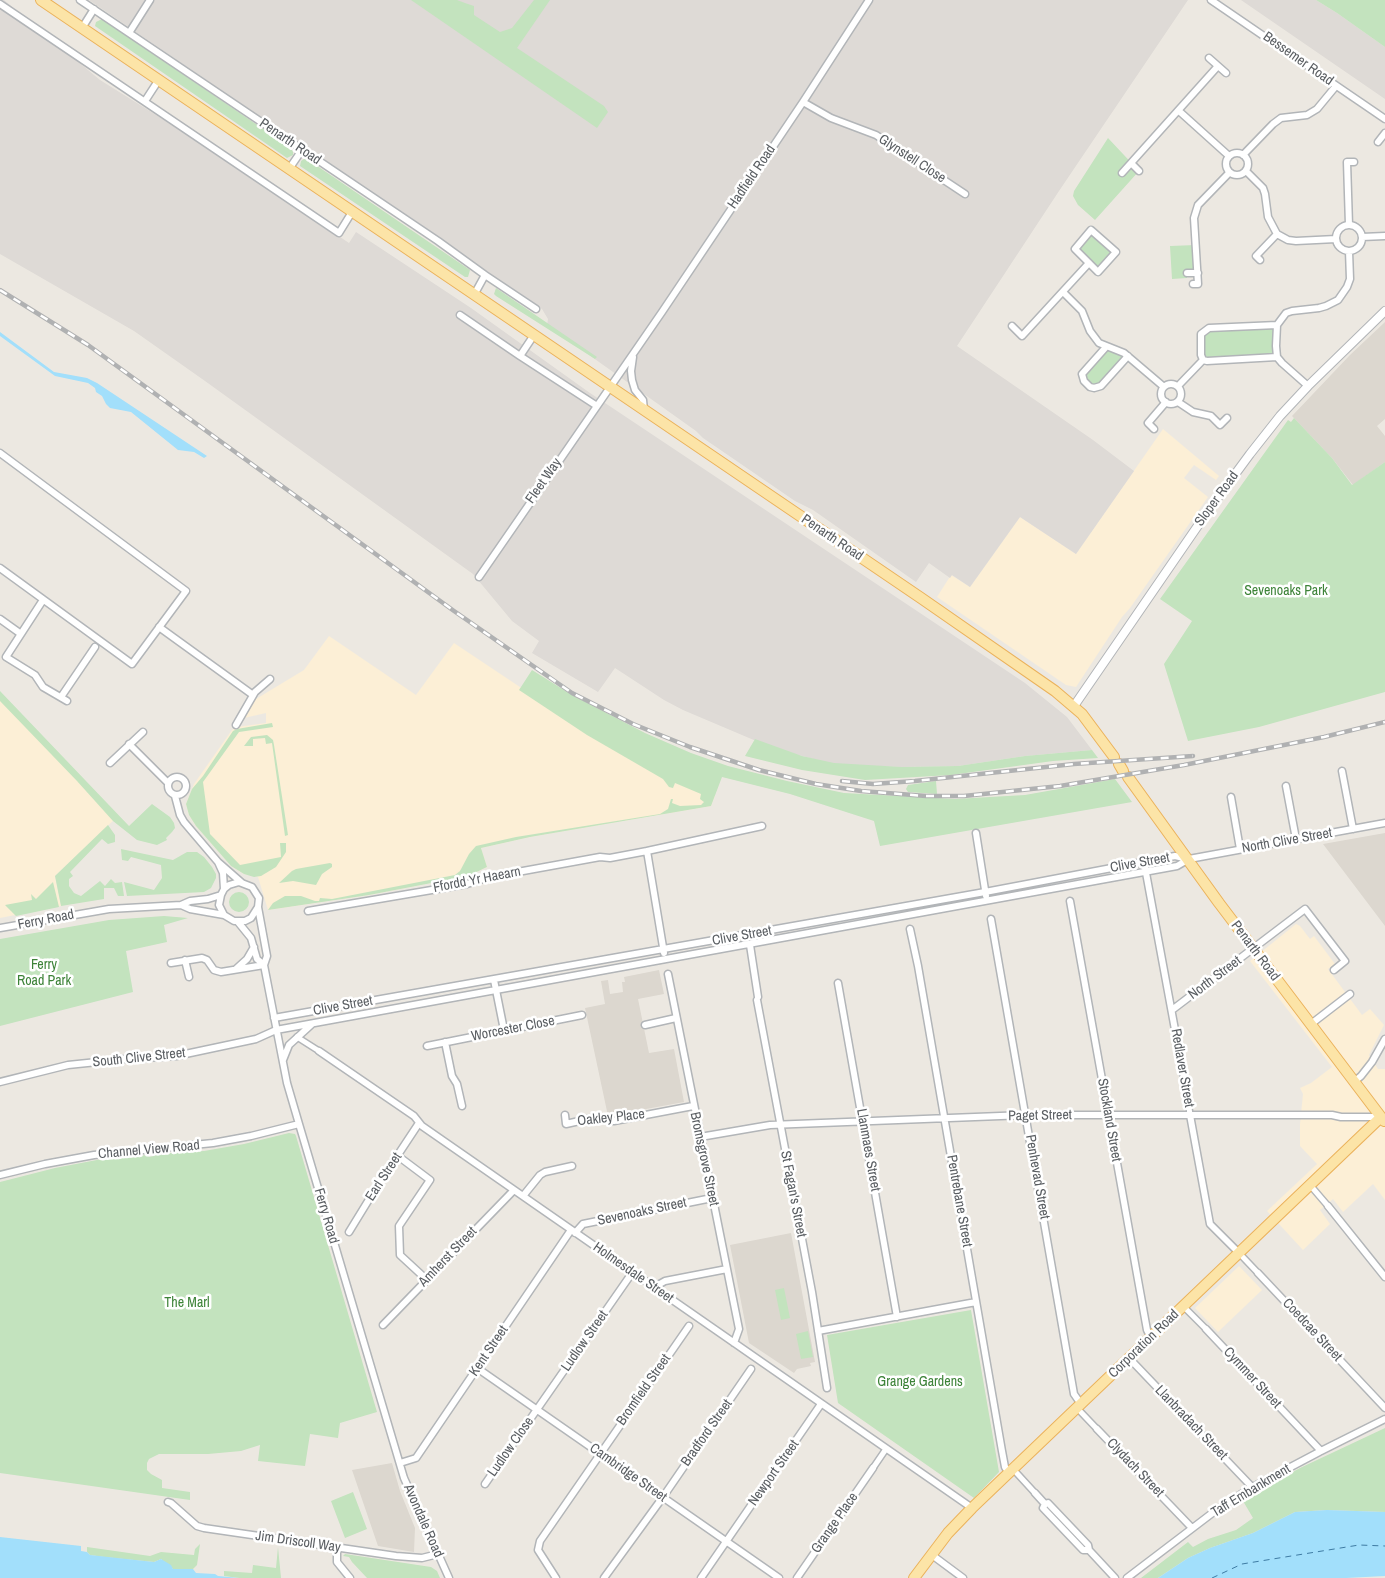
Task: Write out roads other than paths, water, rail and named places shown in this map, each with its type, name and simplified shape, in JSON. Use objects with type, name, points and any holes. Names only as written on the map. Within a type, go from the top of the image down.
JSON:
[{"type":"main road","name":"Penarth Road","points":[[41,0],[914,594],[1074,706],[1084,716],[1254,948],[1384,1119]]},
{"type":"main road","name":"Corporation Road","points":[[914,1578],[948,1533],[972,1508],[1310,1185],[1384,1119]]},
{"type":"street","name":"Penarth Road","points":[[80,0],[536,309]]},
{"type":"street","points":[[129,33],[150,0]]},
{"type":"street","name":"Hadfield Road","points":[[610,387],[804,102],[869,0]]},
{"type":"street","name":"Bessemer Road","points":[[1211,0],[1385,119]]},
{"type":"street","points":[[0,4],[340,233],[352,212]]},
{"type":"street","points":[[82,28],[94,9]]},
{"type":"street","points":[[1209,58],[1226,73]]},
{"type":"street","points":[[1122,173],[1218,66]]},
{"type":"street","points":[[145,101],[158,80]]},
{"type":"street","points":[[1243,155],[1281,118],[1307,115],[1317,109],[1336,86]]},
{"type":"street","name":"Glynstell Close","points":[[804,102],[830,118],[876,135],[965,194]]},
{"type":"street","points":[[1179,111],[1229,156]]},
{"type":"street","points":[[1378,142],[1385,133]]},
{"type":"street","points":[[289,169],[302,150]]},
{"type":"street","points":[[1236,153],[1243,155],[1248,161],[1246,171],[1239,175],[1229,173],[1225,162],[1229,156],[1236,153]]},
{"type":"street","points":[[1349,224],[1346,162],[1354,162]]},
{"type":"street","points":[[1131,164],[1139,171]]},
{"type":"street","points":[[1246,171],[1263,188],[1266,194],[1268,217],[1277,234],[1288,240],[1296,241],[1336,239]]},
{"type":"street","points":[[1193,284],[1198,284],[1194,218],[1198,205],[1229,173]]},
{"type":"street","points":[[1349,224],[1358,228],[1362,237],[1358,247],[1350,251],[1340,248],[1336,239],[1338,230],[1349,224]]},
{"type":"street","points":[[1091,230],[1116,252],[1098,272],[1089,263],[1075,249],[1091,230]]},
{"type":"street","points":[[1260,260],[1256,256],[1277,234]]},
{"type":"street","points":[[1362,237],[1385,236]]},
{"type":"street","points":[[1308,386],[1282,363],[1277,356],[1277,325],[1286,313],[1319,308],[1338,300],[1350,279],[1350,251]]},
{"type":"street","points":[[1012,326],[1022,336],[1089,263]]},
{"type":"street","points":[[1187,273],[1198,273]]},
{"type":"street","points":[[474,295],[485,275]]},
{"type":"street","points":[[1062,292],[1082,311],[1090,332],[1095,339],[1106,347],[1118,350],[1128,356],[1164,386]]},
{"type":"street","name":"Sloper Road","points":[[1074,706],[1213,504],[1280,416],[1385,311]]},
{"type":"street","points":[[460,315],[597,406]]},
{"type":"street","points":[[1277,325],[1209,328],[1201,334],[1200,346],[1200,355],[1203,360],[1212,362],[1277,356]]},
{"type":"street","points":[[520,356],[534,335]]},
{"type":"street","points":[[1106,347],[1082,374],[1084,381],[1090,387],[1098,388],[1128,356]]},
{"type":"street","name":"Hadfield Road","points":[[634,353],[631,371],[632,380],[634,390],[643,400],[644,410]]},
{"type":"street","points":[[1178,386],[1203,360]]},
{"type":"street","points":[[1172,383],[1181,389],[1182,396],[1178,402],[1172,404],[1166,402],[1161,395],[1164,386],[1172,383]]},
{"type":"street","name":"Fleet Way","points":[[479,577],[610,387]]},
{"type":"street","points":[[1154,429],[1148,423],[1166,402]]},
{"type":"street","points":[[1178,402],[1193,412],[1211,416],[1220,425],[1227,418]]},
{"type":"street","points":[[0,453],[186,591],[132,664],[0,568]]},
{"type":"street","points":[[43,600],[6,657],[35,675],[44,687],[64,699],[95,647]]},
{"type":"street","points":[[0,619],[21,634]]},
{"type":"street","points":[[159,627],[253,695]]},
{"type":"street","points":[[236,725],[253,695],[270,679]]},
{"type":"street","points":[[110,763],[143,732]]},
{"type":"street","points":[[130,744],[168,783],[168,790],[175,796],[184,822],[218,862],[242,882]]},
{"type":"street","points":[[1342,771],[1353,829]]},
{"type":"street","points":[[168,783],[175,777],[180,777],[184,780],[185,791],[175,796]]},
{"type":"street","points":[[1286,786],[1296,838]]},
{"type":"street","points":[[1231,797],[1240,849]]},
{"type":"street","name":"North Clive Street","points":[[1189,859],[1385,823]]},
{"type":"street","name":"Ffordd Yr Haearn","points":[[308,911],[467,884],[490,877],[600,857],[610,858],[762,826]]},
{"type":"street","points":[[976,834],[987,901]]},
{"type":"street","points":[[647,851],[665,959]]},
{"type":"street","name":"Clive Street","points":[[274,1018],[664,950],[1175,856],[1189,859]]},
{"type":"street","name":"Clive Street","points":[[276,1030],[1146,872],[1177,866],[1189,859]]},
{"type":"street","points":[[218,862],[223,873],[220,905],[224,915]]},
{"type":"street","name":"Redlaver Street","points":[[1144,862],[1210,1224],[1239,1253]]},
{"type":"street","points":[[1065,877],[1067,886]]},
{"type":"street","name":"Ferry Road","points":[[0,928],[109,908],[181,905],[190,901],[208,899],[222,892],[233,883],[242,882],[252,887],[257,893],[267,956],[264,965],[283,1061],[299,1124],[400,1464]]},
{"type":"street","name":"Stockland Street","points":[[1070,901],[1147,1330],[1151,1338]]},
{"type":"street","name":"Ferry Road","points":[[181,905],[190,909],[224,915],[238,922],[249,935],[257,958],[264,965]]},
{"type":"street","points":[[238,922],[251,918],[258,907]]},
{"type":"street","name":"North Street","points":[[1172,1010],[1305,909],[1348,959],[1334,970]]},
{"type":"street","name":"Penhevad Street","points":[[991,920],[1074,1394],[1079,1406]]},
{"type":"street","name":"Pentrebane Street","points":[[910,929],[1003,1458],[1005,1467],[1011,1471]]},
{"type":"street","name":"St Fagan's Street","points":[[750,945],[757,998],[827,1388]]},
{"type":"street","points":[[236,969],[247,959],[254,947]]},
{"type":"street","points":[[171,963],[202,958],[207,960],[212,968],[218,972],[242,970],[264,965]]},
{"type":"street","points":[[185,960],[189,977]]},
{"type":"street","name":"Bromsgrove Street","points":[[668,974],[739,1329],[734,1343]]},
{"type":"street","points":[[494,980],[504,1030]]},
{"type":"street","name":"Llanmaes Street","points":[[838,983],[897,1317]]},
{"type":"street","points":[[1312,1024],[1350,994]]},
{"type":"street","name":"Worcester Close","points":[[427,1046],[582,1015]]},
{"type":"street","points":[[645,1025],[676,1018]]},
{"type":"street","name":"Clive Street","points":[[283,1061],[289,1045],[313,1024]]},
{"type":"street","name":"South Clive Street","points":[[0,1082],[68,1065],[176,1056],[256,1039],[276,1030]]},
{"type":"street","name":"Holmesdale Street","points":[[297,1037],[414,1116],[420,1123],[514,1190],[972,1508]]},
{"type":"street","points":[[1354,1080],[1361,1076],[1372,1062],[1385,1039]]},
{"type":"street","points":[[445,1042],[452,1076],[457,1084],[462,1106]]},
{"type":"street","name":"Oakley Place","points":[[565,1115],[566,1124],[597,1117],[614,1121],[693,1106]]},
{"type":"street","name":"Paget Street","points":[[700,1137],[780,1124],[863,1123],[1026,1115],[1332,1115],[1384,1119]]},
{"type":"street","name":"Earl Street","points":[[349,1232],[420,1123]]},
{"type":"street","name":"Channel View Road","points":[[0,1175],[94,1154],[213,1143],[299,1124]]},
{"type":"street","points":[[398,1156],[430,1180],[399,1226],[400,1255],[426,1279]]},
{"type":"street","points":[[523,1196],[540,1175],[545,1172],[572,1166]]},
{"type":"street","points":[[1310,1185],[1385,1277]]},
{"type":"street","name":"Amherst Street","points":[[383,1325],[514,1190]]},
{"type":"street","name":"Sevenoaks Street","points":[[573,1231],[583,1224],[712,1198]]},
{"type":"street","name":"Kent Street","points":[[400,1464],[416,1458],[573,1231]]},
{"type":"street","name":"Coedcae Street","points":[[1239,1253],[1385,1408]]},
{"type":"street","points":[[655,1288],[665,1281],[727,1269]]},
{"type":"street","name":"Ludlow Street","points":[[537,1410],[632,1272]]},
{"type":"street","points":[[818,1331],[976,1302]]},
{"type":"street","name":"Cymmer Street","points":[[1183,1306],[1320,1451]]},
{"type":"street","name":"Bromfield Street","points":[[556,1578],[540,1553],[538,1546],[689,1326]]},
{"type":"street","name":"Llanbradach Street","points":[[1130,1358],[1252,1487]]},
{"type":"street","name":"Cambridge Street","points":[[477,1368],[779,1578]]},
{"type":"street","name":"Bradford Street","points":[[604,1578],[663,1497],[751,1369]]},
{"type":"street","name":"Newport Street","points":[[701,1578],[821,1404]]},
{"type":"street","name":"Clydach Street","points":[[1079,1406],[1097,1429],[1192,1528]]},
{"type":"street","name":"Ludlow Close","points":[[486,1484],[537,1410]]},
{"type":"street","name":"Taff Embankment","points":[[1127,1578],[1215,1511],[1252,1487],[1385,1419]]},
{"type":"street","points":[[873,1468],[886,1449]]},
{"type":"street","name":"Avondale Road","points":[[400,1464],[412,1497],[449,1578]]},
{"type":"street","name":"Grange Place","points":[[797,1578],[873,1468]]},
{"type":"street","points":[[1011,1471],[1044,1504],[1048,1503],[1088,1545],[1088,1550],[1115,1578]]},
{"type":"street","name":"Jim Driscoll Way","points":[[168,1502],[200,1527],[337,1548],[422,1558],[438,1554]]},
{"type":"street","points":[[337,1548],[338,1562],[350,1578]]},
{"type":"street","points":[[932,1555],[963,1578]]},
{"type":"water","points":[[0,332],[54,372],[87,378],[97,383],[207,456],[204,458],[194,452],[178,450],[131,412],[110,408],[102,396],[96,392],[95,388],[88,383],[55,376],[0,336]]},
{"type":"water","points":[[1327,1510],[1385,1512],[1385,1576],[1346,1578],[1158,1578],[1188,1558],[1253,1533],[1295,1512]]},
{"type":"water","points":[[0,1537],[81,1546],[81,1551],[87,1552],[90,1555],[154,1562],[161,1559],[171,1565],[173,1569],[193,1569],[196,1573],[239,1578],[0,1578]]},
{"type":"railway","points":[[0,290],[88,345],[454,611],[572,693],[633,724],[690,747],[759,770],[816,784],[861,791],[926,796],[964,796],[1060,786],[1184,765],[1324,737],[1385,722]]},
{"type":"railway","points":[[842,781],[873,784],[1074,764],[1193,756]]},
{"type":"park label","name":"Sevenoaks Park","points":[[1286,591]]},
{"type":"park label","name":"Ferry Road Park","points":[[44,974]]},
{"type":"park label","name":"The Marl","points":[[187,1303]]},
{"type":"park label","name":"Grange Gardens","points":[[920,1382]]}]
